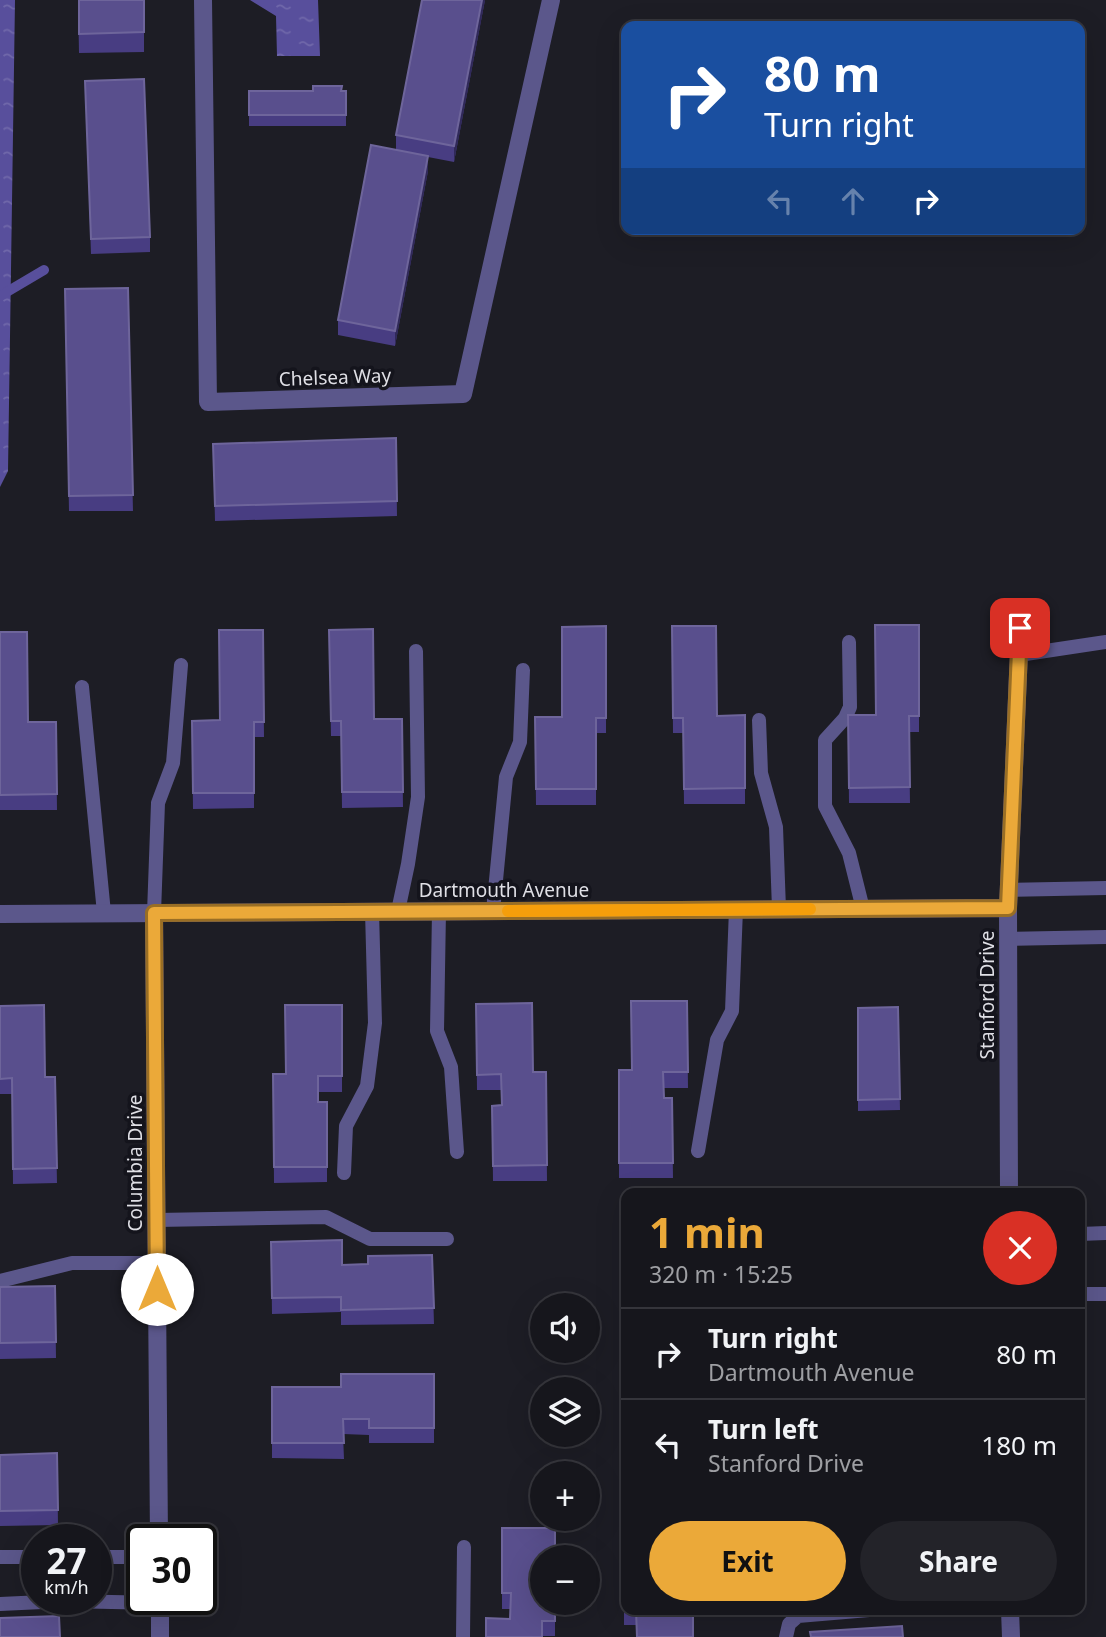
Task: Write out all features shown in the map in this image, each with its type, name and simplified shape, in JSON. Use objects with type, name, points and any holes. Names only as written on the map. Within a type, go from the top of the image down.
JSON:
[{"type":"street","name":"Chelsea Way","points":[[203,0],[208,402],[463,394],[551,0]]},
{"type":"street","name":"Stanford Drive","points":[[1009,1188],[1008,908],[1020,628]]},
{"type":"street","name":"Dartmouth Avenue","points":[[0,914],[1008,908]]},
{"type":"street","name":"Columbia Drive","points":[[154,913],[159,1524]]},
{"type":"street","points":[[160,1615],[160,1637]]},
{"type":"street","points":[[1010,1615],[1011,1637]]},
{"type":"lane","points":[[849,642],[850,707],[845,718],[825,740],[825,806],[849,853],[863,909]]},
{"type":"lane","points":[[1019,655],[1106,642]]},
{"type":"lane","points":[[398,911],[418,797],[416,651]]},
{"type":"lane","points":[[154,913],[158,803],[173,763],[181,665]]},
{"type":"lane","points":[[493,911],[506,777],[520,742],[523,670]]},
{"type":"lane","points":[[82,687],[104,913]]},
{"type":"lane","points":[[758,720],[761,773],[776,827],[779,909]]},
{"type":"lane","points":[[1009,890],[1106,888]]},
{"type":"lane","points":[[698,1151],[717,1040],[732,1011],[736,909]]},
{"type":"lane","points":[[344,1173],[346,1126],[367,1086],[375,1023],[372,911]]},
{"type":"lane","points":[[439,911],[437,1031],[451,1067],[457,1152]]},
{"type":"lane","points":[[1008,939],[1106,937]]},
{"type":"lane","points":[[157,1220],[326,1217],[370,1239],[447,1240]]},
{"type":"lane","points":[[1085,1234],[1106,1233]]},
{"type":"lane","points":[[0,1281],[72,1263],[157,1263]]},
{"type":"lane","points":[[1085,1294],[1106,1294]]},
{"type":"lane","points":[[463,1637],[464,1547]]},
{"type":"lane","points":[[0,1557],[21,1557]]},
{"type":"lane","points":[[0,1604],[126,1601]]},
{"type":"lane","points":[[786,1637],[789,1624],[798,1616],[810,1615]]},
{"type":"water","points":[[0,0],[15,0],[8,471],[0,487]]},
{"type":"water","points":[[250,0],[318,0],[320,56],[277,56],[276,16]]},
{"type":"building","points":[[79,0],[144,0],[144,32],[79,34]]},
{"type":"building","points":[[422,0],[482,0],[454,146],[396,135]]},
{"type":"building","points":[[144,79],[150,237],[91,239],[85,81]]},
{"type":"building","points":[[313,86],[342,86],[341,91],[346,91],[346,115],[249,115],[249,91],[313,91]]},
{"type":"building","points":[[371,145],[428,156],[395,331],[338,320]]},
{"type":"building","points":[[128,288],[133,495],[69,496],[65,289]]},
{"type":"building","points":[[396,438],[397,501],[215,506],[213,444]]},
{"type":"building","points":[[875,625],[919,625],[919,716],[909,716],[910,787],[849,788],[848,715],[876,715]]},
{"type":"building","points":[[606,626],[606,718],[596,718],[596,789],[536,789],[535,717],[562,717],[562,627]]},
{"type":"building","points":[[672,626],[716,626],[717,716],[745,715],[745,788],[684,789],[683,718],[673,718]]},
{"type":"building","points":[[373,629],[374,719],[402,719],[403,792],[342,792],[341,721],[331,721],[329,630]]},
{"type":"building","points":[[219,630],[263,630],[264,722],[254,722],[254,793],[193,793],[192,721],[220,720]]},
{"type":"building","points":[[0,632],[27,632],[28,722],[56,722],[57,794],[0,795]]},
{"type":"building","points":[[631,1001],[687,1001],[688,1072],[663,1072],[664,1098],[672,1098],[673,1163],[619,1163],[619,1070],[632,1070]]},
{"type":"building","points":[[532,1003],[533,1072],[546,1072],[547,1165],[493,1166],[492,1106],[502,1105],[501,1074],[477,1075],[476,1004]]},
{"type":"building","points":[[44,1005],[45,1077],[55,1077],[57,1168],[13,1169],[12,1078],[0,1079],[0,1006]]},
{"type":"building","points":[[285,1005],[342,1005],[342,1076],[318,1076],[318,1102],[327,1102],[327,1167],[274,1167],[273,1074],[286,1074]]},
{"type":"building","points":[[898,1007],[900,1099],[858,1100],[858,1008]]},
{"type":"building","points":[[342,1240],[342,1265],[368,1264],[368,1256],[432,1255],[434,1308],[341,1310],[341,1297],[272,1298],[271,1242]]},
{"type":"building","points":[[55,1286],[56,1342],[0,1343],[0,1287]]},
{"type":"building","points":[[341,1374],[434,1374],[434,1428],[369,1428],[369,1419],[343,1419],[344,1443],[272,1443],[272,1387],[341,1387]]},
{"type":"building","points":[[57,1453],[58,1510],[0,1511],[0,1455]]},
{"type":"building","points":[[502,1528],[555,1531],[555,1545],[530,1545],[530,1615],[555,1615],[555,1621],[542,1621],[542,1637],[486,1637],[486,1618],[510,1619],[511,1593],[502,1593]]},
{"type":"building","points":[[636,1615],[693,1615],[693,1637],[637,1637]]},
{"type":"building","points":[[59,1616],[60,1637],[0,1637],[0,1618]]},
{"type":"building","points":[[902,1626],[903,1637],[811,1637],[810,1632]]},
{"type":"waterway","points":[[0,296],[44,270]]},
{"type":"slow traffic","points":[[508,911],[810,909]]},
{"type":"route","points":[[157,1289],[154,913],[1008,908],[1020,628]]}]
